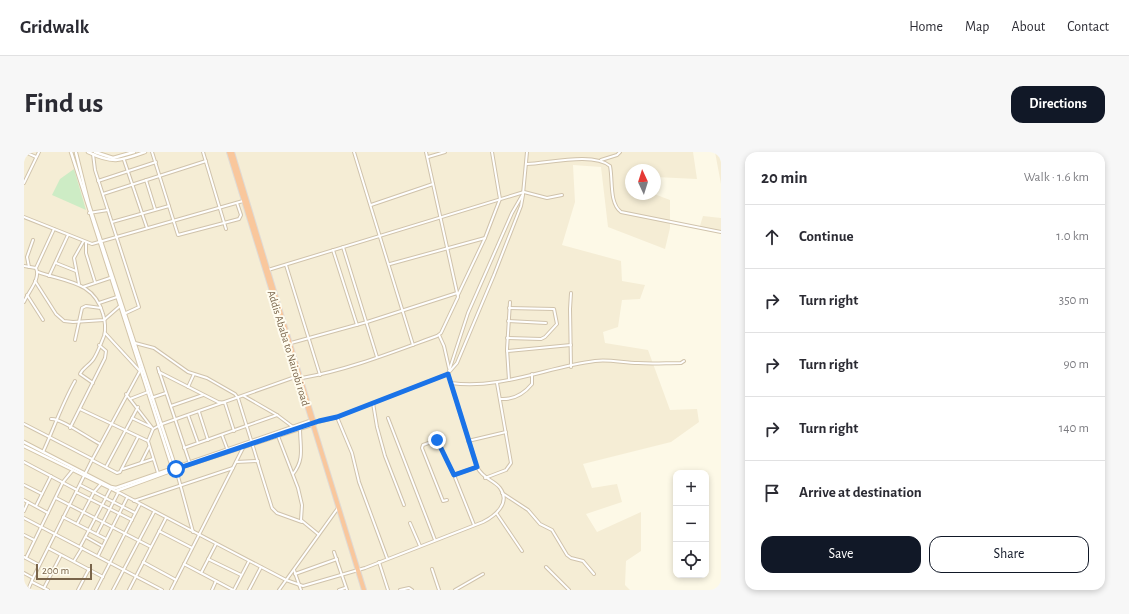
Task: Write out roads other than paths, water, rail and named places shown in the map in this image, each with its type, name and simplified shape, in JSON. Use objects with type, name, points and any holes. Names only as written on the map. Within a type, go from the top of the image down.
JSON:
[{"type":"highway","name":"Addis Ababa to Nairobi road","points":[[229,152],[267,271]]},
{"type":"highway","name":"Addis Ababa to Nairobi road","points":[[232,152],[365,590]]},
{"type":"highway","name":"Addis Ababa to Nairobi road","points":[[314,422],[338,508],[359,570]]},
{"type":"main road","points":[[90,213],[78,165],[77,152],[71,152],[90,213],[126,313],[174,469]]},
{"type":"main road","points":[[88,152],[94,153],[108,161],[122,159],[145,152]]},
{"type":"main road","points":[[122,159],[134,152]]},
{"type":"main road","points":[[101,243],[110,278],[151,398]]},
{"type":"main road","points":[[278,434],[293,427],[314,422]]},
{"type":"main road","points":[[24,442],[100,485],[117,492],[190,463],[300,428],[314,422]]},
{"type":"main road","points":[[228,451],[243,447],[253,442]]},
{"type":"main road","points":[[24,446],[72,471],[116,488],[174,469]]},
{"type":"street","points":[[25,152],[36,157]]},
{"type":"street","points":[[24,183],[39,152]]},
{"type":"street","points":[[152,152],[174,220],[177,234],[180,235],[240,218],[237,203]]},
{"type":"street","points":[[203,152],[226,229]]},
{"type":"street","points":[[354,152],[413,345]]},
{"type":"street","points":[[426,152],[458,296]]},
{"type":"street","points":[[428,157],[445,152]]},
{"type":"street","points":[[158,473],[148,441],[153,428],[300,377],[320,374],[377,357],[439,335],[485,238],[500,199],[492,152]]},
{"type":"street","points":[[314,422],[337,417],[449,372],[457,363],[521,206],[524,193],[527,152]]},
{"type":"street","points":[[527,164],[582,158],[601,160],[617,155],[620,152]]},
{"type":"street","points":[[94,153],[93,165],[139,308],[126,313]]},
{"type":"street","points":[[122,159],[128,171],[147,228]]},
{"type":"street","points":[[601,160],[610,166],[614,197],[618,210],[621,212],[721,232]]},
{"type":"street","points":[[98,181],[156,162]]},
{"type":"street","points":[[103,194],[206,162]]},
{"type":"street","points":[[146,180],[155,209]]},
{"type":"street","points":[[371,205],[433,184]]},
{"type":"street","points":[[267,271],[500,199],[524,193],[547,198],[562,195]]},
{"type":"street","points":[[449,372],[468,313],[512,213],[524,193]]},
{"type":"street","points":[[24,217],[85,242],[101,243],[174,220],[244,201]]},
{"type":"street","points":[[112,222],[169,206]]},
{"type":"street","points":[[90,213],[108,210]]},
{"type":"street","points":[[36,268],[54,229]]},
{"type":"street","points":[[50,276],[68,235]]},
{"type":"street","points":[[389,264],[485,238]]},
{"type":"street","points":[[29,267],[28,258],[33,240]]},
{"type":"street","points":[[79,284],[74,258],[85,242]]},
{"type":"street","points":[[85,242],[86,253],[95,282]]},
{"type":"street","points":[[342,247],[377,357]]},
{"type":"street","points":[[334,250],[357,325]]},
{"type":"street","points":[[56,263],[76,271]]},
{"type":"street","points":[[286,265],[320,374]]},
{"type":"street","points":[[24,266],[36,268]]},
{"type":"street","points":[[24,302],[36,281],[38,272],[36,268]]},
{"type":"street","points":[[38,272],[83,286],[94,294],[99,303],[104,320],[105,333],[92,361],[83,368],[80,374],[93,383]]},
{"type":"street","points":[[83,286],[110,278]]},
{"type":"street","points":[[36,281],[61,319],[70,322],[104,320],[120,306]]},
{"type":"street","points":[[289,343],[357,325],[457,293]]},
{"type":"street","points":[[571,293],[571,367]]},
{"type":"street","points":[[27,295],[43,320]]},
{"type":"street","points":[[99,303],[117,297]]},
{"type":"street","points":[[509,380],[507,338],[510,302]]},
{"type":"street","points":[[75,340],[78,321],[84,307],[101,308]]},
{"type":"street","points":[[507,338],[541,339],[545,337],[557,324],[554,309],[509,308]]},
{"type":"street","points":[[508,321],[546,323]]},
{"type":"street","points":[[28,590],[32,582],[32,578],[54,533],[140,369],[105,333]]},
{"type":"street","points":[[439,335],[444,346],[451,383],[477,467],[485,478],[498,487],[502,493],[528,510],[540,524],[552,530],[567,555],[571,558],[583,561],[594,574]]},
{"type":"street","points":[[135,343],[154,348],[188,372],[207,378],[231,391],[238,398],[253,442],[264,485],[274,511],[302,522],[318,534]]},
{"type":"street","points":[[507,351],[571,345]]},
{"type":"street","points":[[70,428],[106,356],[103,348],[99,346]]},
{"type":"street","points":[[451,383],[475,385],[497,383],[532,374],[600,361],[645,363],[681,363],[684,361]]},
{"type":"street","points":[[158,368],[190,463]]},
{"type":"street","points":[[159,372],[203,395],[218,402],[225,403]]},
{"type":"street","points":[[188,387],[194,374]]},
{"type":"street","points":[[500,399],[511,399],[518,396],[532,384],[532,374]]},
{"type":"street","points":[[43,452],[58,419],[62,404],[75,381]]},
{"type":"street","points":[[485,478],[502,472],[510,467],[507,432],[497,383]]},
{"type":"street","points":[[130,399],[148,392]]},
{"type":"street","points":[[151,398],[166,392]]},
{"type":"street","points":[[126,394],[138,407],[153,428]]},
{"type":"street","points":[[171,406],[203,395]]},
{"type":"street","points":[[244,396],[277,415],[293,427]]},
{"type":"street","points":[[225,403],[234,431]]},
{"type":"street","points":[[373,403],[377,427],[385,456],[404,505]]},
{"type":"street","points":[[106,467],[138,407]]},
{"type":"street","points":[[80,409],[148,441]]},
{"type":"street","points":[[199,412],[208,440]]},
{"type":"street","points":[[188,415],[198,443]]},
{"type":"street","points":[[184,448],[277,415]]},
{"type":"street","points":[[337,417],[352,453],[359,482],[387,558]]},
{"type":"street","points":[[132,418],[153,428]]},
{"type":"street","points":[[388,418],[435,540]]},
{"type":"street","points":[[50,419],[58,419],[70,428],[100,444]]},
{"type":"street","points":[[24,424],[117,473],[123,469],[154,459]]},
{"type":"street","points":[[293,474],[299,466],[301,460],[300,428]]},
{"type":"street","points":[[468,441],[507,432]]},
{"type":"street","points":[[278,434],[301,501],[300,517],[302,522]]},
{"type":"street","points":[[222,435],[228,451]]},
{"type":"street","points":[[123,469],[138,437]]},
{"type":"street","points":[[447,500],[443,501],[422,446],[438,440],[454,475],[474,526]]},
{"type":"street","points":[[140,464],[150,447]]},
{"type":"street","points":[[171,590],[243,447]]},
{"type":"street","points":[[236,462],[258,461]]},
{"type":"street","points":[[24,462],[132,520]]},
{"type":"street","points":[[454,475],[477,467]]},
{"type":"street","points":[[134,501],[233,468]]},
{"type":"street","points":[[174,469],[193,532]]},
{"type":"street","points":[[39,565],[25,558],[63,482],[72,471]]},
{"type":"street","points":[[36,506],[51,476]]},
{"type":"street","points":[[24,485],[42,494]]},
{"type":"street","points":[[80,485],[135,513]]},
{"type":"street","points":[[78,524],[94,492],[100,485]]},
{"type":"street","points":[[74,562],[110,490]]},
{"type":"street","points":[[97,534],[114,502],[117,492],[286,580],[300,586],[304,586],[359,570],[387,558],[474,526],[497,514],[501,509],[502,493]]},
{"type":"street","points":[[56,498],[151,547]]},
{"type":"street","points":[[98,556],[127,498]]},
{"type":"street","points":[[24,500],[48,513]]},
{"type":"street","points":[[24,511],[28,502]]},
{"type":"street","points":[[96,590],[140,504]]},
{"type":"street","points":[[279,590],[338,508]]},
{"type":"street","points":[[113,590],[154,512]]},
{"type":"street","points":[[497,514],[522,551]]},
{"type":"street","points":[[63,517],[106,539]]},
{"type":"street","points":[[24,518],[162,590]]},
{"type":"street","points":[[129,590],[166,518]]},
{"type":"street","points":[[410,523],[420,546]]},
{"type":"street","points":[[159,531],[192,549]]},
{"type":"street","points":[[24,536],[34,540]]},
{"type":"street","points":[[86,537],[103,546]]},
{"type":"street","points":[[200,573],[216,544]]},
{"type":"street","points":[[48,548],[103,577]]},
{"type":"street","points":[[334,552],[346,589],[339,590]]},
{"type":"street","points":[[44,588],[61,555]]},
{"type":"street","points":[[295,574],[336,558]]},
{"type":"street","points":[[208,559],[241,575]]},
{"type":"street","points":[[184,564],[233,590],[249,561]]},
{"type":"street","points":[[143,562],[176,580]]},
{"type":"street","points":[[379,562],[388,590]]},
{"type":"street","points":[[249,590],[261,567]]},
{"type":"street","points":[[546,567],[569,590]]},
{"type":"street","points":[[78,590],[89,569]]},
{"type":"street","points":[[432,569],[439,590]]},
{"type":"street","points":[[294,570],[302,590]]},
{"type":"street","points":[[24,573],[32,578]]},
{"type":"street","points":[[455,590],[483,574]]},
{"type":"street","points":[[212,590],[216,581]]},
{"type":"street","points":[[32,582],[48,590]]},
{"type":"street","points":[[462,586],[464,590]]},
{"type":"street","points":[[400,590],[409,588],[412,590]]}]
